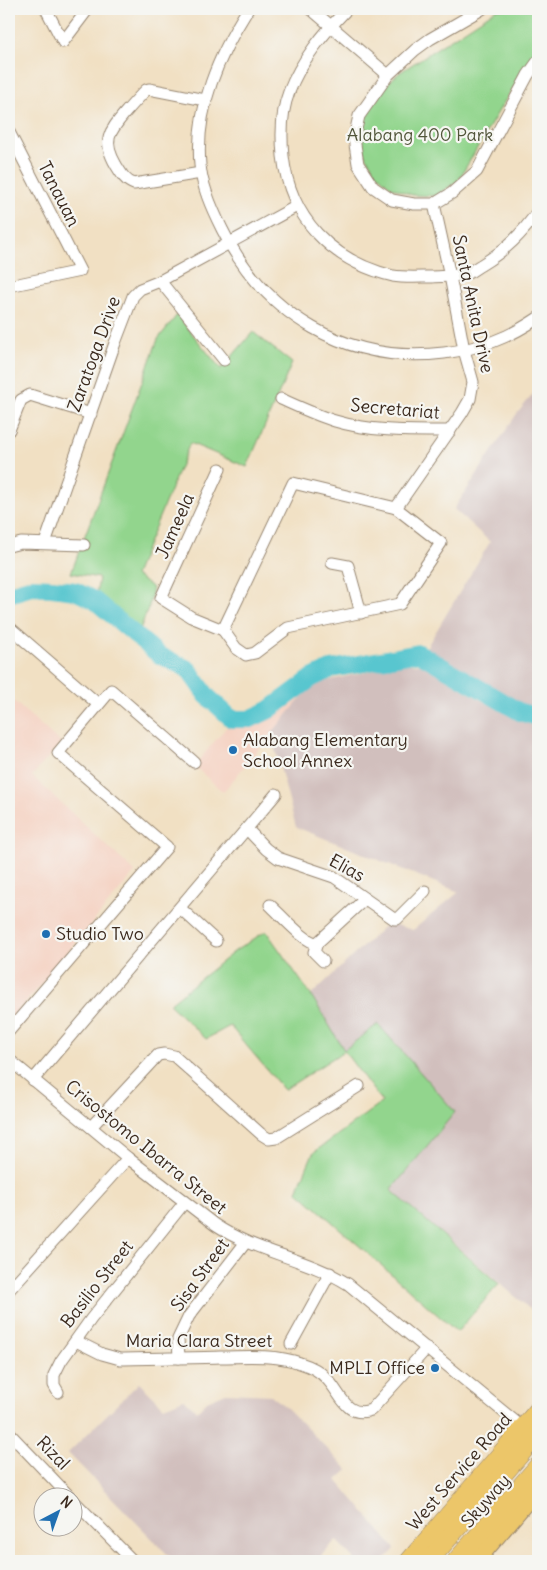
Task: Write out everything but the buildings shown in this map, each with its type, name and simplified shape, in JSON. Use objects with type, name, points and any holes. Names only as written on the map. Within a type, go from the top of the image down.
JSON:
[{"type":"highway","points":[[408,1561],[538,1409]]},
{"type":"highway","points":[[429,1561],[530,1430]]},
{"type":"highway","name":"Skyway","points":[[434,1561],[538,1440]]},
{"type":"highway","name":"Skyway","points":[[444,1561],[538,1451]]},
{"type":"highway","points":[[456,1561],[538,1466]]},
{"type":"highway","points":[[469,1561],[538,1480]]},
{"type":"main road","name":"West Service Road","points":[[408,1561],[530,1430],[538,1409]]},
{"type":"main road","points":[[477,1561],[538,1489]]},
{"type":"street","points":[[46,9],[63,42],[88,9]]},
{"type":"street","points":[[248,9],[229,39],[205,100],[200,136],[201,173],[202,181],[230,244],[244,266],[259,284],[293,315],[328,336],[362,349],[393,354],[419,356],[464,350],[490,344],[518,332],[538,318]]},
{"type":"street","points":[[311,9],[388,75]]},
{"type":"street","points":[[347,9],[316,45],[300,71],[288,93],[284,115],[281,135],[285,171],[297,206],[312,229],[332,248],[361,266],[394,276],[450,276],[468,273],[494,257],[519,237],[538,211]]},
{"type":"street","points":[[482,9],[414,50],[388,75],[359,116],[354,138],[358,164],[373,187],[392,200],[414,204],[434,204],[452,193],[477,171],[528,74],[538,61]]},
{"type":"street","points":[[201,173],[134,184],[128,182],[124,177],[112,158],[108,145],[109,136],[114,127],[146,90],[205,100]]},
{"type":"street","name":"Tanauan","points":[[9,132],[80,272],[9,286]]},
{"type":"street","name":"Santa Anita Drive","points":[[396,508],[470,399],[473,382],[464,350],[434,204]]},
{"type":"street","name":"Zaratoga Drive","points":[[45,544],[133,296],[140,289],[160,281],[230,244],[297,206]]},
{"type":"street","points":[[160,281],[224,360]]},
{"type":"street","points":[[9,430],[21,400],[30,396],[91,414]]},
{"type":"street","name":"Secretariat","points":[[281,398],[336,421],[366,428],[450,431]]},
{"type":"street","name":"Jameela","points":[[220,468],[161,598],[191,617],[223,630]]},
{"type":"street","points":[[293,483],[396,508],[440,543],[400,604],[288,628],[255,653],[246,654],[236,648],[223,630],[293,483]]},
{"type":"street","points":[[9,546],[21,544],[84,545]]},
{"type":"street","points":[[332,563],[348,566],[360,613]]},
{"type":"street","points":[[9,627],[98,704]]},
{"type":"street","points":[[9,1031],[167,847],[58,753],[111,690],[194,762]]},
{"type":"street","points":[[33,1080],[276,794]]},
{"type":"street","name":"Elias","points":[[247,829],[266,850],[278,858],[334,877],[396,920],[425,891]]},
{"type":"street","points":[[323,961],[314,952],[317,943],[365,899]]},
{"type":"street","points":[[270,905],[306,938],[313,943],[317,943]]},
{"type":"street","points":[[180,908],[216,941]]},
{"type":"street","points":[[91,1127],[158,1055],[164,1054],[174,1056],[269,1139],[276,1138],[359,1086]]},
{"type":"street","name":"Crisostomo Ibarra Street","points":[[12,1062],[184,1203],[227,1234],[330,1273],[348,1284],[530,1430]]},
{"type":"street","points":[[9,1290],[128,1158]]},
{"type":"street","name":"Basilio Street","points":[[58,1392],[54,1385],[54,1375],[61,1361],[91,1318],[184,1203]]},
{"type":"street","name":"Sisa Street","points":[[179,1358],[178,1339],[189,1316],[246,1242]]},
{"type":"street","points":[[291,1344],[330,1273]]},
{"type":"street","name":"Maria Clara Street","points":[[76,1341],[102,1354],[120,1359],[269,1357],[298,1362],[316,1370],[327,1379],[344,1402],[354,1411],[362,1413],[370,1410],[427,1348]]},
{"type":"street","name":"Rizal","points":[[9,1433],[62,1488]]},
{"type":"street","name":"Rizal","points":[[82,1508],[133,1561]]},
{"type":"shaded area","points":[[538,388],[538,715],[426,648],[490,542],[454,509],[516,415]]},
{"type":"shaded area","points":[[401,664],[423,664],[479,699],[538,728],[538,1316],[391,1190],[455,1112],[344,1051],[311,995],[388,923],[413,930],[459,892],[296,827],[271,734],[313,684]]},
{"type":"shaded area","name":"Alabang Elementary School Annex","points":[[313,684],[223,792],[194,766],[229,724],[247,725],[260,723],[298,692]]},
{"type":"shaded area","points":[[9,697],[61,743],[32,776],[135,872],[9,1022]]},
{"type":"shaded area","points":[[139,1383],[164,1407],[184,1399],[197,1411],[207,1401],[226,1393],[271,1395],[288,1409],[348,1470],[337,1480],[395,1549],[383,1561],[356,1561],[336,1540],[316,1561],[174,1561],[68,1453]]},
{"type":"green space","name":"Alabang 400 Park","points":[[497,9],[533,9],[538,14],[538,50],[501,107],[458,181],[435,196],[412,195],[391,187],[376,173],[365,154],[362,138],[365,116],[388,83],[399,73]]},
{"type":"green space","points":[[177,315],[221,369],[253,332],[292,363],[247,467],[190,443],[135,575],[153,588],[149,606],[139,632],[96,596],[99,578],[71,573],[158,339]]},
{"type":"green space","points":[[266,931],[311,995],[344,1050],[378,1024],[455,1112],[391,1190],[499,1284],[457,1332],[297,1191],[313,1153],[382,1102],[344,1051],[284,1090],[230,1026],[206,1039],[169,1004],[235,951]]},
{"type":"waterway","points":[[9,594],[32,587],[52,588],[75,591],[94,600],[159,655],[188,669],[207,696],[232,719],[250,719],[269,710],[312,678],[331,669],[419,653],[520,712],[538,717]]},
{"type":"place","name":"Alabang Elementary School Annex","points":[[233,750]]},
{"type":"place","name":"Studio Two","points":[[46,934]]},
{"type":"place","name":"MPLI Office","points":[[435,1368]]}]
